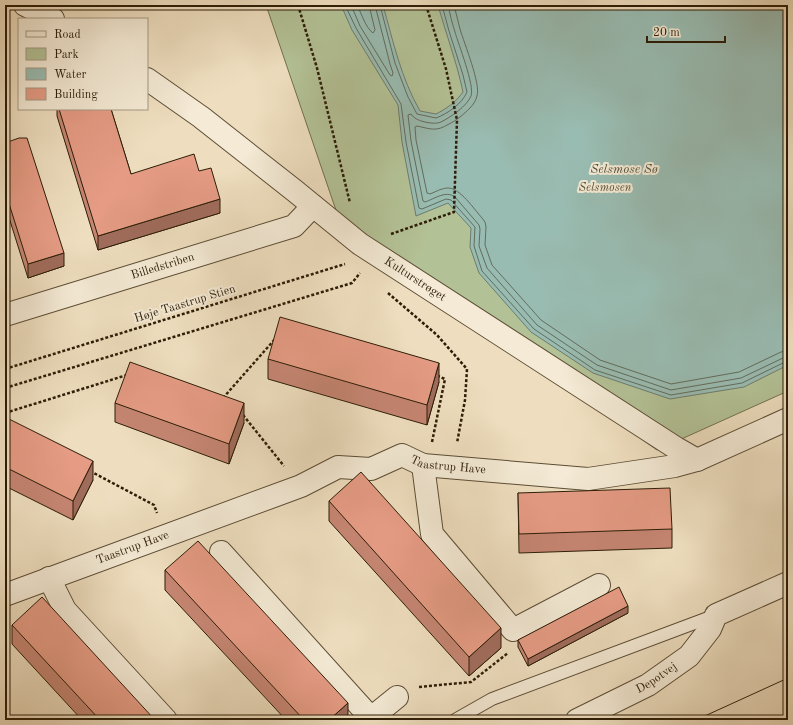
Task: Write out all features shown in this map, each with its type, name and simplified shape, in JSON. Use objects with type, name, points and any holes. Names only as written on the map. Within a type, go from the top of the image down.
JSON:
[{"type":"street","points":[[25,5],[51,18]]},
{"type":"street","name":"Kulturstrøget","points":[[148,80],[201,117],[313,206],[357,253],[697,460]]},
{"type":"street","name":"Billedstriben","points":[[5,315],[294,226],[313,206]]},
{"type":"street","name":"Taastrup Have","points":[[5,595],[301,486],[338,467],[371,469],[402,456],[425,465],[588,478],[675,466],[697,460],[788,419]]},
{"type":"street","points":[[425,465],[432,534],[513,630],[599,585]]},
{"type":"street","points":[[221,552],[371,718],[406,692]]},
{"type":"street","points":[[49,578],[65,610],[166,720]]},
{"type":"street","points":[[716,615],[788,583]]},
{"type":"street","name":"Depotvej","points":[[576,720],[648,685],[689,656],[710,629],[716,615]]},
{"type":"lane","points":[[455,720],[492,699],[716,615]]},
{"type":"path","points":[[298,5],[317,68],[351,206]]},
{"type":"path","name":"Høje Taastrup Stien","points":[[5,369],[357,253],[454,212],[457,120],[448,84],[446,69],[426,5]]},
{"type":"path","points":[[5,388],[352,284],[361,271],[357,253]]},
{"type":"path","points":[[384,290],[437,335],[467,369],[465,400],[452,467]]},
{"type":"path","points":[[221,400],[278,336]]},
{"type":"path","points":[[5,413],[126,375],[134,378]]},
{"type":"path","points":[[425,465],[445,379],[438,376]]},
{"type":"path","points":[[242,415],[301,486]]},
{"type":"path","points":[[86,468],[154,505],[167,535]]},
{"type":"path","points":[[406,692],[471,682],[510,651],[513,630]]},
{"type":"green space","name":"Selsmose Sø","points":[[266,5],[788,5],[788,391],[657,450],[341,225]]},
{"type":"water","name":"Selsmose Sø","points":[[341,5],[383,5],[398,59],[413,98],[420,111],[436,114],[451,105],[463,92],[455,59],[438,5],[788,5],[788,365],[744,387],[670,399],[593,373],[531,332],[479,273],[470,247],[471,228],[448,203],[416,216],[402,142],[398,105],[352,30]]},
{"type":"building","points":[[59,110],[111,110],[131,174],[194,154],[199,171],[211,168],[220,199],[98,236]]},
{"type":"building","points":[[19,138],[27,138],[64,253],[28,264],[6,194],[5,195],[5,143]]},
{"type":"building","points":[[280,317],[439,363],[427,405],[268,359]]},
{"type":"building","points":[[130,362],[244,403],[229,444],[115,403]]},
{"type":"building","points":[[5,417],[93,461],[73,501],[5,467]]},
{"type":"building","points":[[361,472],[501,628],[469,657],[329,501]]},
{"type":"building","points":[[670,488],[672,529],[519,534],[518,493]]},
{"type":"building","points":[[198,541],[348,703],[329,720],[304,720],[165,570]]},
{"type":"building","points":[[619,587],[628,606],[528,659],[518,640]]},
{"type":"building","points":[[42,597],[155,720],[100,720],[12,625]]},
{"type":"tram line","points":[[696,720],[788,678]]},
{"type":"park label","name":"Selsmosen","points":[[605,188]]}]
